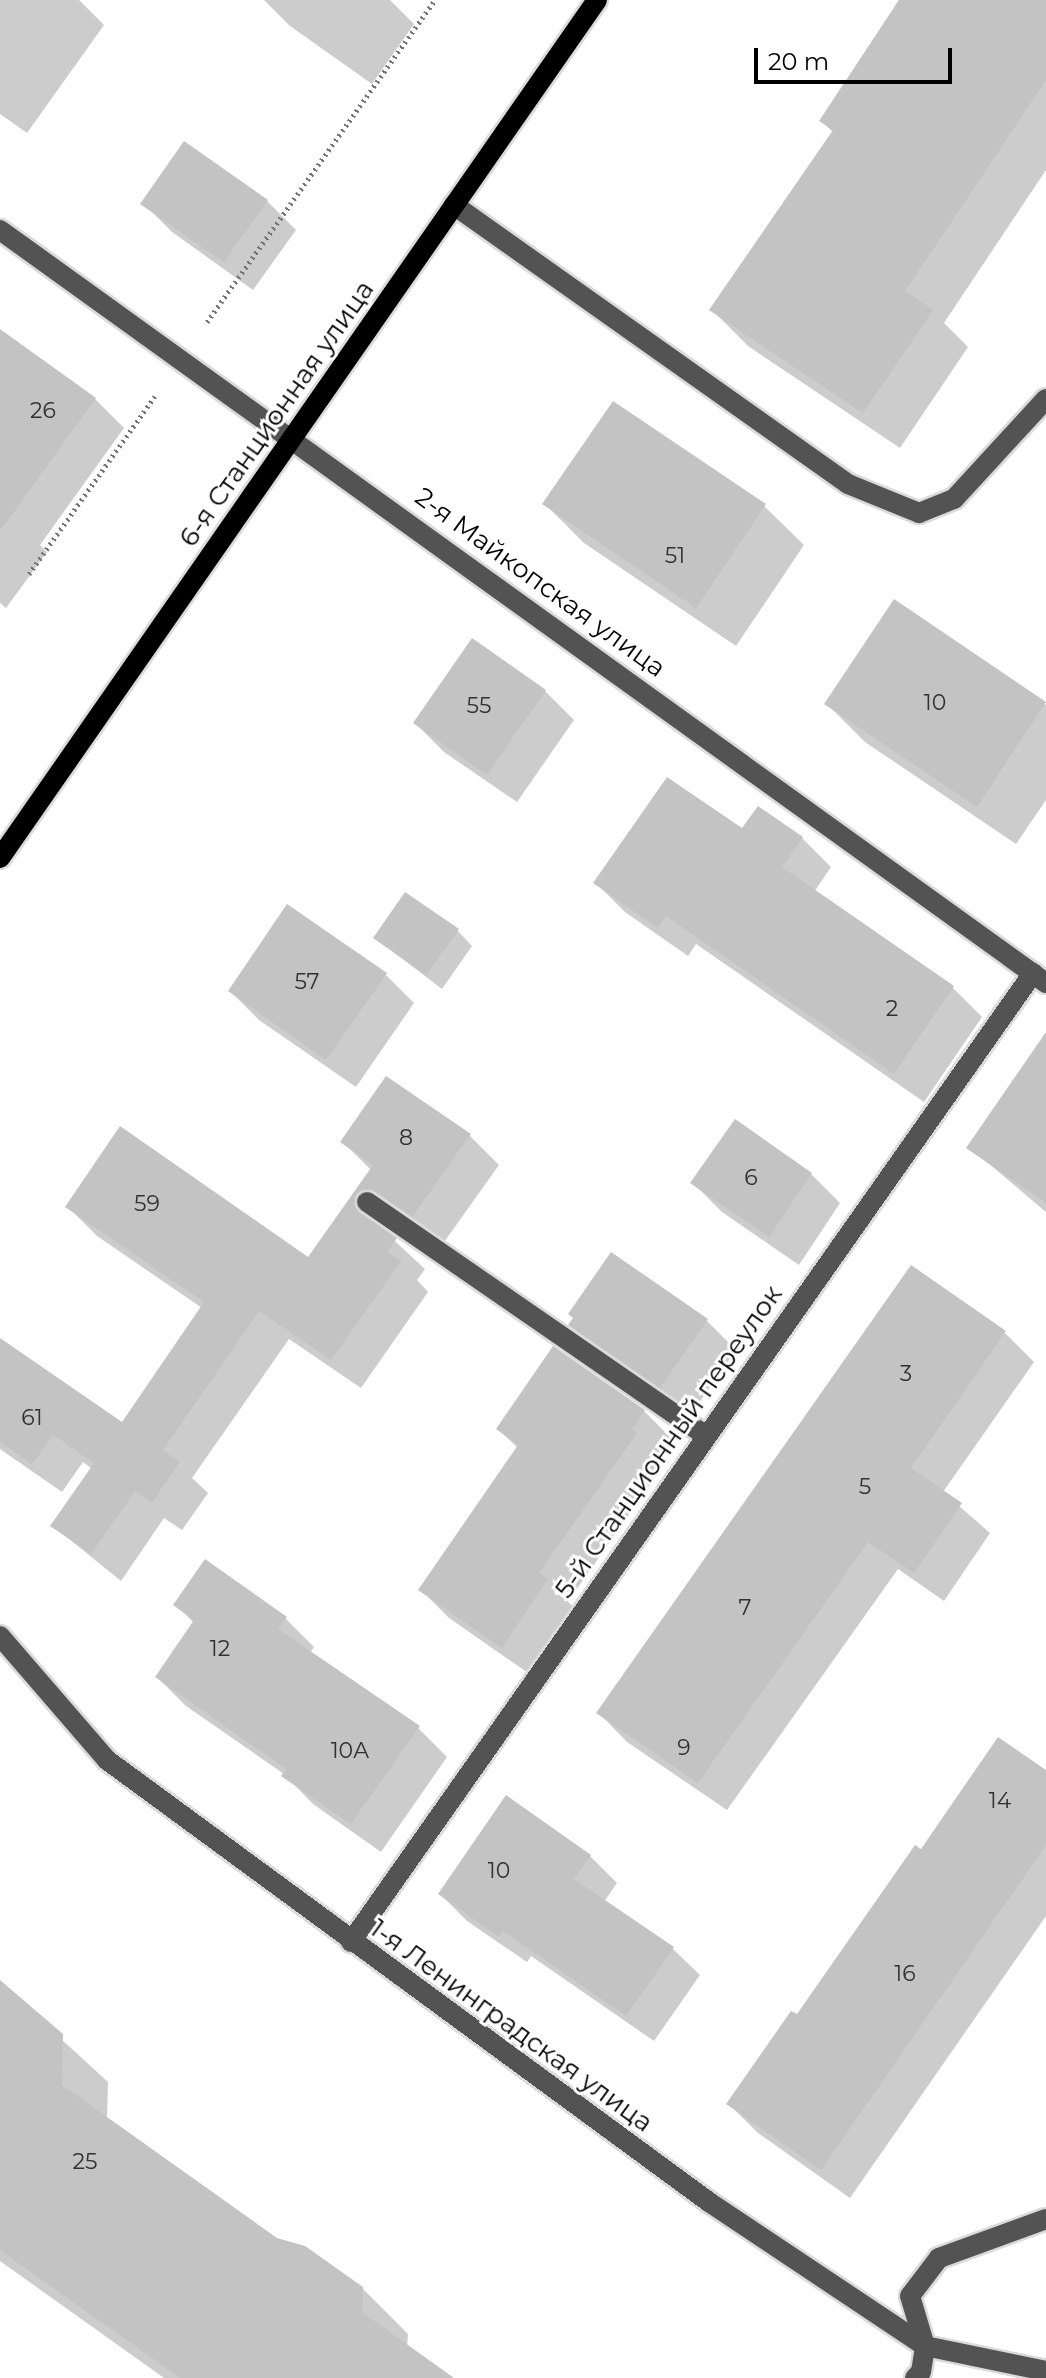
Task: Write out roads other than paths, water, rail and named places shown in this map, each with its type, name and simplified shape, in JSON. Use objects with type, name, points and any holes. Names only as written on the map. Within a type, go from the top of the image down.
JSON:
[{"type":"main road","name":"6-я Станционная улица","points":[[0,858],[597,0]]},
{"type":"street","points":[[454,205],[848,484],[919,513],[954,499],[1046,399]]},
{"type":"street","name":"2-я Майкопская улица","points":[[0,230],[293,437],[1039,978]]},
{"type":"street","name":"5-й Станционный переулок","points":[[351,1942],[705,1435],[1039,978]]},
{"type":"street","points":[[367,1202],[705,1435]]},
{"type":"street","name":"1-я Ленинградская улица","points":[[0,1636],[107,1760],[709,2202],[925,2346],[1046,2371]]},
{"type":"street","points":[[915,2378],[921,2372],[925,2346],[910,2296],[939,2258],[1046,2219]]}]
